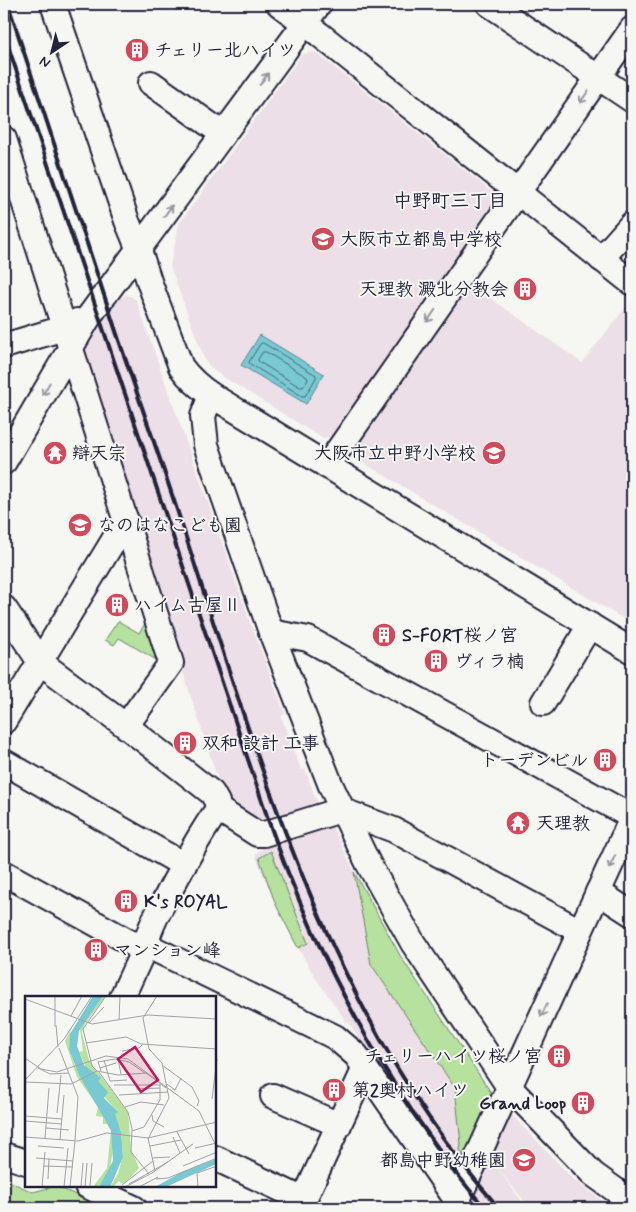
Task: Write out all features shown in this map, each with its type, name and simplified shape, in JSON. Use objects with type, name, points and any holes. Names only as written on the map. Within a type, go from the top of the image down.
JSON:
[{"type":"street","points":[[53,4],[150,284],[181,367],[194,383],[632,651]]},
{"type":"street","points":[[279,4],[312,13],[518,191],[632,283]]},
{"type":"street","points":[[489,4],[632,100]]},
{"type":"street","points":[[4,462],[67,337],[90,315],[312,13]]},
{"type":"street","points":[[327,466],[632,29]]},
{"type":"street","points":[[151,83],[223,134]]},
{"type":"street","points":[[4,139],[171,664],[126,726]]},
{"type":"street","points":[[602,259],[632,224]]},
{"type":"street","points":[[4,346],[67,337]]},
{"type":"street","points":[[211,395],[203,416],[206,445],[272,632],[331,786],[412,944],[509,1087],[593,1174],[631,1197]]},
{"type":"street","points":[[4,721],[126,520]]},
{"type":"street","points":[[6,619],[40,662],[212,793],[217,802],[218,809],[202,831],[147,936],[146,945],[122,996]]},
{"type":"street","points":[[543,703],[590,626]]},
{"type":"street","points":[[272,632],[308,639],[632,818],[509,1087],[458,1206]]},
{"type":"street","points":[[4,762],[184,865]]},
{"type":"street","points":[[218,809],[257,834],[264,834],[342,810],[394,830],[580,931]]},
{"type":"street","points":[[4,873],[131,943],[146,945],[335,1037],[356,1055],[458,1206]]},
{"type":"street","points":[[598,892],[632,914]]},
{"type":"street","points":[[216,1159],[302,1204],[365,1068]]},
{"type":"street","points":[[273,1096],[339,1125]]},
{"type":"street","points":[[4,1155],[25,1162]]},
{"type":"street","points":[[89,1187],[134,1208]]},
{"type":"shaded area","name":"大阪市立都島中学校","points":[[315,52],[492,192],[494,204],[334,436],[322,438],[214,371],[205,361],[170,266],[179,224],[302,54]]},
{"type":"shaded area","name":"大阪市立中野小学校","points":[[469,283],[582,363],[630,302],[632,303],[632,624],[357,459],[354,448]]},
{"type":"shaded area","points":[[126,295],[136,300],[252,627],[285,714],[281,716],[301,770],[305,769],[319,807],[263,829],[233,807],[225,798],[79,350],[115,300]]},
{"type":"shaded area","points":[[331,824],[355,873],[401,957],[492,1094],[465,1158],[453,1181],[370,1060],[349,1022],[347,1023],[314,975],[271,894],[256,857],[256,853],[268,844]]},
{"type":"shaded area","name":"都島中野幼稚園","points":[[509,1112],[573,1179],[612,1208],[530,1208],[495,1165],[527,1208],[474,1208],[468,1201],[482,1180],[479,1176]]},
{"type":"green space","points":[[150,616],[165,665],[119,638],[114,645],[105,640],[118,621],[139,633]]},
{"type":"green space","points":[[271,851],[308,943],[298,948],[276,905],[259,858]]},
{"type":"green space","points":[[354,872],[401,957],[492,1094],[465,1158],[460,1150],[455,1088],[371,964]]},
{"type":"green space","points":[[4,1179],[33,1192],[58,1187],[104,1208],[4,1208]]},
{"type":"water","points":[[260,335],[324,374],[306,404],[241,365]]},
{"type":"railway","points":[[8,4],[240,703],[271,793],[305,882],[344,969],[388,1053],[439,1133],[499,1208]]},
{"type":"railway","points":[[4,34],[269,822],[298,898],[350,1007],[390,1077],[447,1161],[485,1208]]},
{"type":"place","name":"チェリー北ハイツ","points":[[137,50]]},
{"type":"place","name":"大阪市立都島中学校","points":[[323,239]]},
{"type":"place","name":"天理教 澱北分教会","points":[[525,289]]},
{"type":"place","name":"辯天宗","points":[[55,453]]},
{"type":"place","name":"大阪市立中野小学校","points":[[494,453]]},
{"type":"place","name":"なのはなこども園","points":[[80,525]]},
{"type":"place","name":"ハイム古屋Ⅱ","points":[[117,605]]},
{"type":"place","name":"S-FORT桜ノ宮","points":[[384,635]]},
{"type":"place","name":"ヴィラ楠","points":[[436,661]]},
{"type":"place","name":"双和 設計 工事","points":[[185,743]]},
{"type":"place","name":"トーデンビル","points":[[605,760]]},
{"type":"place","name":"天理教","points":[[518,823]]},
{"type":"place","name":"K's ROYAL","points":[[126,901]]},
{"type":"place","name":"マンション峰","points":[[96,950]]},
{"type":"place","name":"チェリーハイツ桜ノ宮","points":[[559,1056]]},
{"type":"place","name":"第2奥村ハイツ","points":[[334,1090]]},
{"type":"place","name":"Grand Loop","points":[[583,1103]]},
{"type":"place","name":"都島中野幼稚園","points":[[524,1160]]},
{"type":"district","name":"中野町三丁目","points":[[450,200]]}]
